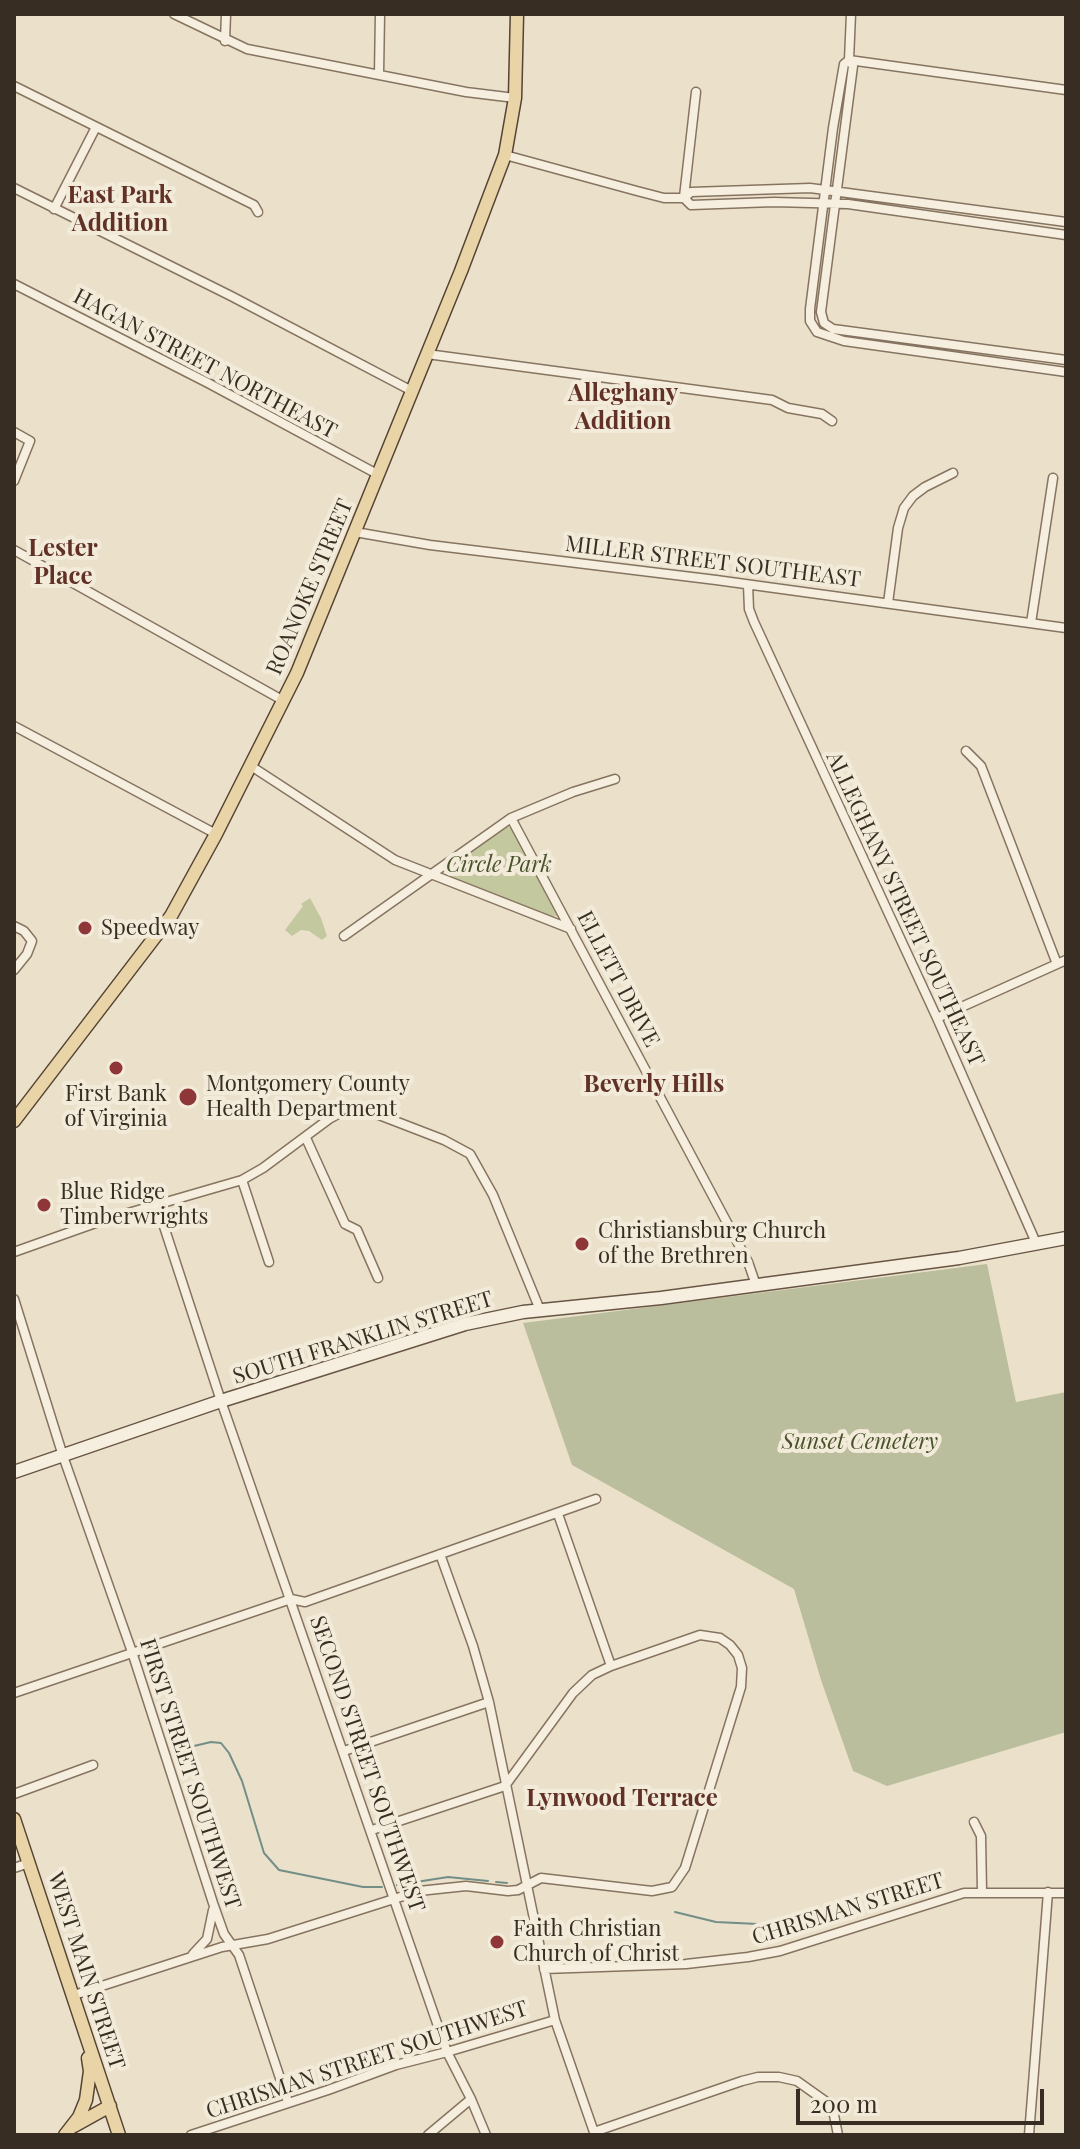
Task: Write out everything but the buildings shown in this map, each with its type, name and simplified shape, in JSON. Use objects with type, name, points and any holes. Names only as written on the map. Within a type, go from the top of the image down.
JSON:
[{"type":"main road","name":"ROANOKE STREET","points":[[14,1121],[154,941],[181,900],[284,701],[379,475],[505,155],[515,98],[517,14]]},
{"type":"main road","name":"SOUTH FRANKLIN STREET","points":[[14,1472],[221,1401],[465,1324],[540,1310],[661,1298],[972,1256],[1066,1238]]},
{"type":"main road","name":"WEST MAIN STREET","points":[[14,1819],[119,2135]]},
{"type":"main road","points":[[68,2132],[79,2117],[89,2086],[88,2039]]},
{"type":"main road","points":[[68,2132],[110,2106]]},
{"type":"street","points":[[174,14],[247,49],[466,92],[515,98]]},
{"type":"street","points":[[225,41],[226,14]]},
{"type":"street","points":[[379,74],[380,14]]},
{"type":"street","points":[[851,14],[849,60],[853,66],[821,312],[824,323],[833,329],[1066,360]]},
{"type":"street","points":[[1066,90],[849,60],[844,64],[810,309],[810,321],[817,332],[844,341],[1066,372]]},
{"type":"street","points":[[14,86],[254,205],[258,212]]},
{"type":"street","points":[[684,198],[696,92]]},
{"type":"street","points":[[54,209],[96,127]]},
{"type":"street","points":[[505,155],[664,198],[684,198],[691,192],[810,188],[1066,222]]},
{"type":"street","points":[[14,188],[412,391]]},
{"type":"street","points":[[684,198],[691,205],[835,204],[1066,235]]},
{"type":"street","name":"HAGAN STREET NORTHEAST","points":[[14,284],[379,475]]},
{"type":"street","points":[[427,354],[772,400],[788,408],[814,412],[832,421]]},
{"type":"street","points":[[14,432],[30,441],[14,481]]},
{"type":"street","points":[[888,603],[898,528],[904,508],[925,487],[953,473]]},
{"type":"street","points":[[1031,623],[1053,478]]},
{"type":"street","name":"MILLER STREET SOUTHEAST","points":[[355,532],[430,545],[1066,628]]},
{"type":"street","points":[[14,550],[284,701]]},
{"type":"street","name":"ALLEGHANY STREET SOUTHEAST","points":[[748,585],[749,609],[754,622],[937,1018],[1037,1245]]},
{"type":"street","points":[[14,726],[216,834]]},
{"type":"street","points":[[937,1018],[1062,962],[981,766],[966,751]]},
{"type":"street","points":[[251,766],[395,860],[572,930]]},
{"type":"street","points":[[344,936],[511,818],[573,792],[615,779]]},
{"type":"street","name":"ELLETT DRIVE","points":[[511,818],[748,1262],[756,1285]]},
{"type":"street","points":[[14,926],[24,931],[32,941],[27,954],[14,970]]},
{"type":"street","points":[[14,1252],[104,1220],[242,1180],[347,1109],[361,1108],[462,1148],[476,1162],[489,1185],[540,1310]]},
{"type":"street","points":[[306,1138],[345,1224],[357,1230],[378,1278]]},
{"type":"street","points":[[242,1180],[269,1262]]},
{"type":"street","name":"SECOND STREET SOUTHWEST","points":[[157,1205],[221,1401],[447,2052],[486,2135]]},
{"type":"street","name":"FIRST STREET SOUTHWEST","points":[[14,1299],[63,1456],[132,1652],[213,1903],[224,1934],[239,1955],[288,2102]]},
{"type":"street","points":[[14,1693],[291,1599],[305,1602],[596,1499]]},
{"type":"street","points":[[558,1514],[611,1666]]},
{"type":"street","points":[[440,1554],[489,1702],[555,2020],[594,2133],[742,2081],[779,2077],[797,2081],[828,2103],[838,2135]]},
{"type":"street","points":[[74,1995],[189,1957],[268,1939],[393,1899],[442,1887],[466,1886],[508,1891],[541,1878],[652,1891],[672,1887],[685,1868],[741,1687],[742,1668],[738,1655],[720,1638],[700,1635],[592,1675],[573,1693],[505,1786],[372,1830]]},
{"type":"street","points":[[344,1751],[489,1702]]},
{"type":"street","points":[[14,1794],[93,1765]]},
{"type":"street","points":[[974,1822],[981,1836],[982,1891]]},
{"type":"street","points":[[14,1868],[29,1863]]},
{"type":"street","points":[[1029,2135],[1048,1892]]},
{"type":"street","name":"CHRISMAN STREET","points":[[544,1969],[686,1964],[748,1957],[780,1951],[964,1893],[1066,1893]]},
{"type":"street","points":[[189,1957],[207,1939],[213,1903]]},
{"type":"street","name":"CHRISMAN STREET SOUTHWEST","points":[[191,2135],[396,2065],[555,2020]]},
{"type":"street","points":[[428,2135],[471,2099]]},
{"type":"green space","name":"Circle Park","points":[[504,826],[511,828],[517,837],[558,916],[551,916],[446,875],[446,868]]},
{"type":"green space","points":[[310,898],[327,936],[322,940],[309,931],[301,930],[292,936],[285,930],[303,906],[301,904]]},
{"type":"green space","name":"Sunset Cemetery","points":[[987,1264],[1016,1402],[1066,1392],[1066,1732],[887,1786],[853,1771],[794,1589],[572,1465],[523,1323]]},
{"type":"waterway","points":[[177,1750],[211,1742],[221,1743],[242,1781],[264,1853],[279,1870],[363,1887],[382,1887]]},
{"type":"waterway","points":[[397,1885],[448,1877],[488,1881]]},
{"type":"waterway","points":[[496,1882],[507,1883]]},
{"type":"waterway","points":[[675,1912],[716,1922],[758,1924]]},
{"type":"place","name":"Speedway","points":[[85,928]]},
{"type":"place","name":"First Bank of Virginia","points":[[116,1068]]},
{"type":"place","name":"Montgomery County Health Department","points":[[188,1097]]},
{"type":"place","name":"Blue Ridge Timberwrights","points":[[44,1205]]},
{"type":"place","name":"Christiansburg Church of the Brethren","points":[[582,1244]]},
{"type":"place","name":"Faith Christian Church of Christ","points":[[497,1942]]},
{"type":"district","name":"East Park Addition","points":[[120,210]]},
{"type":"district","name":"Alleghany Addition","points":[[623,408]]},
{"type":"district","name":"Lester Place","points":[[63,563]]},
{"type":"district","name":"Beverly Hills","points":[[654,1085]]},
{"type":"district","name":"Lynwood Terrace","points":[[622,1799]]}]
